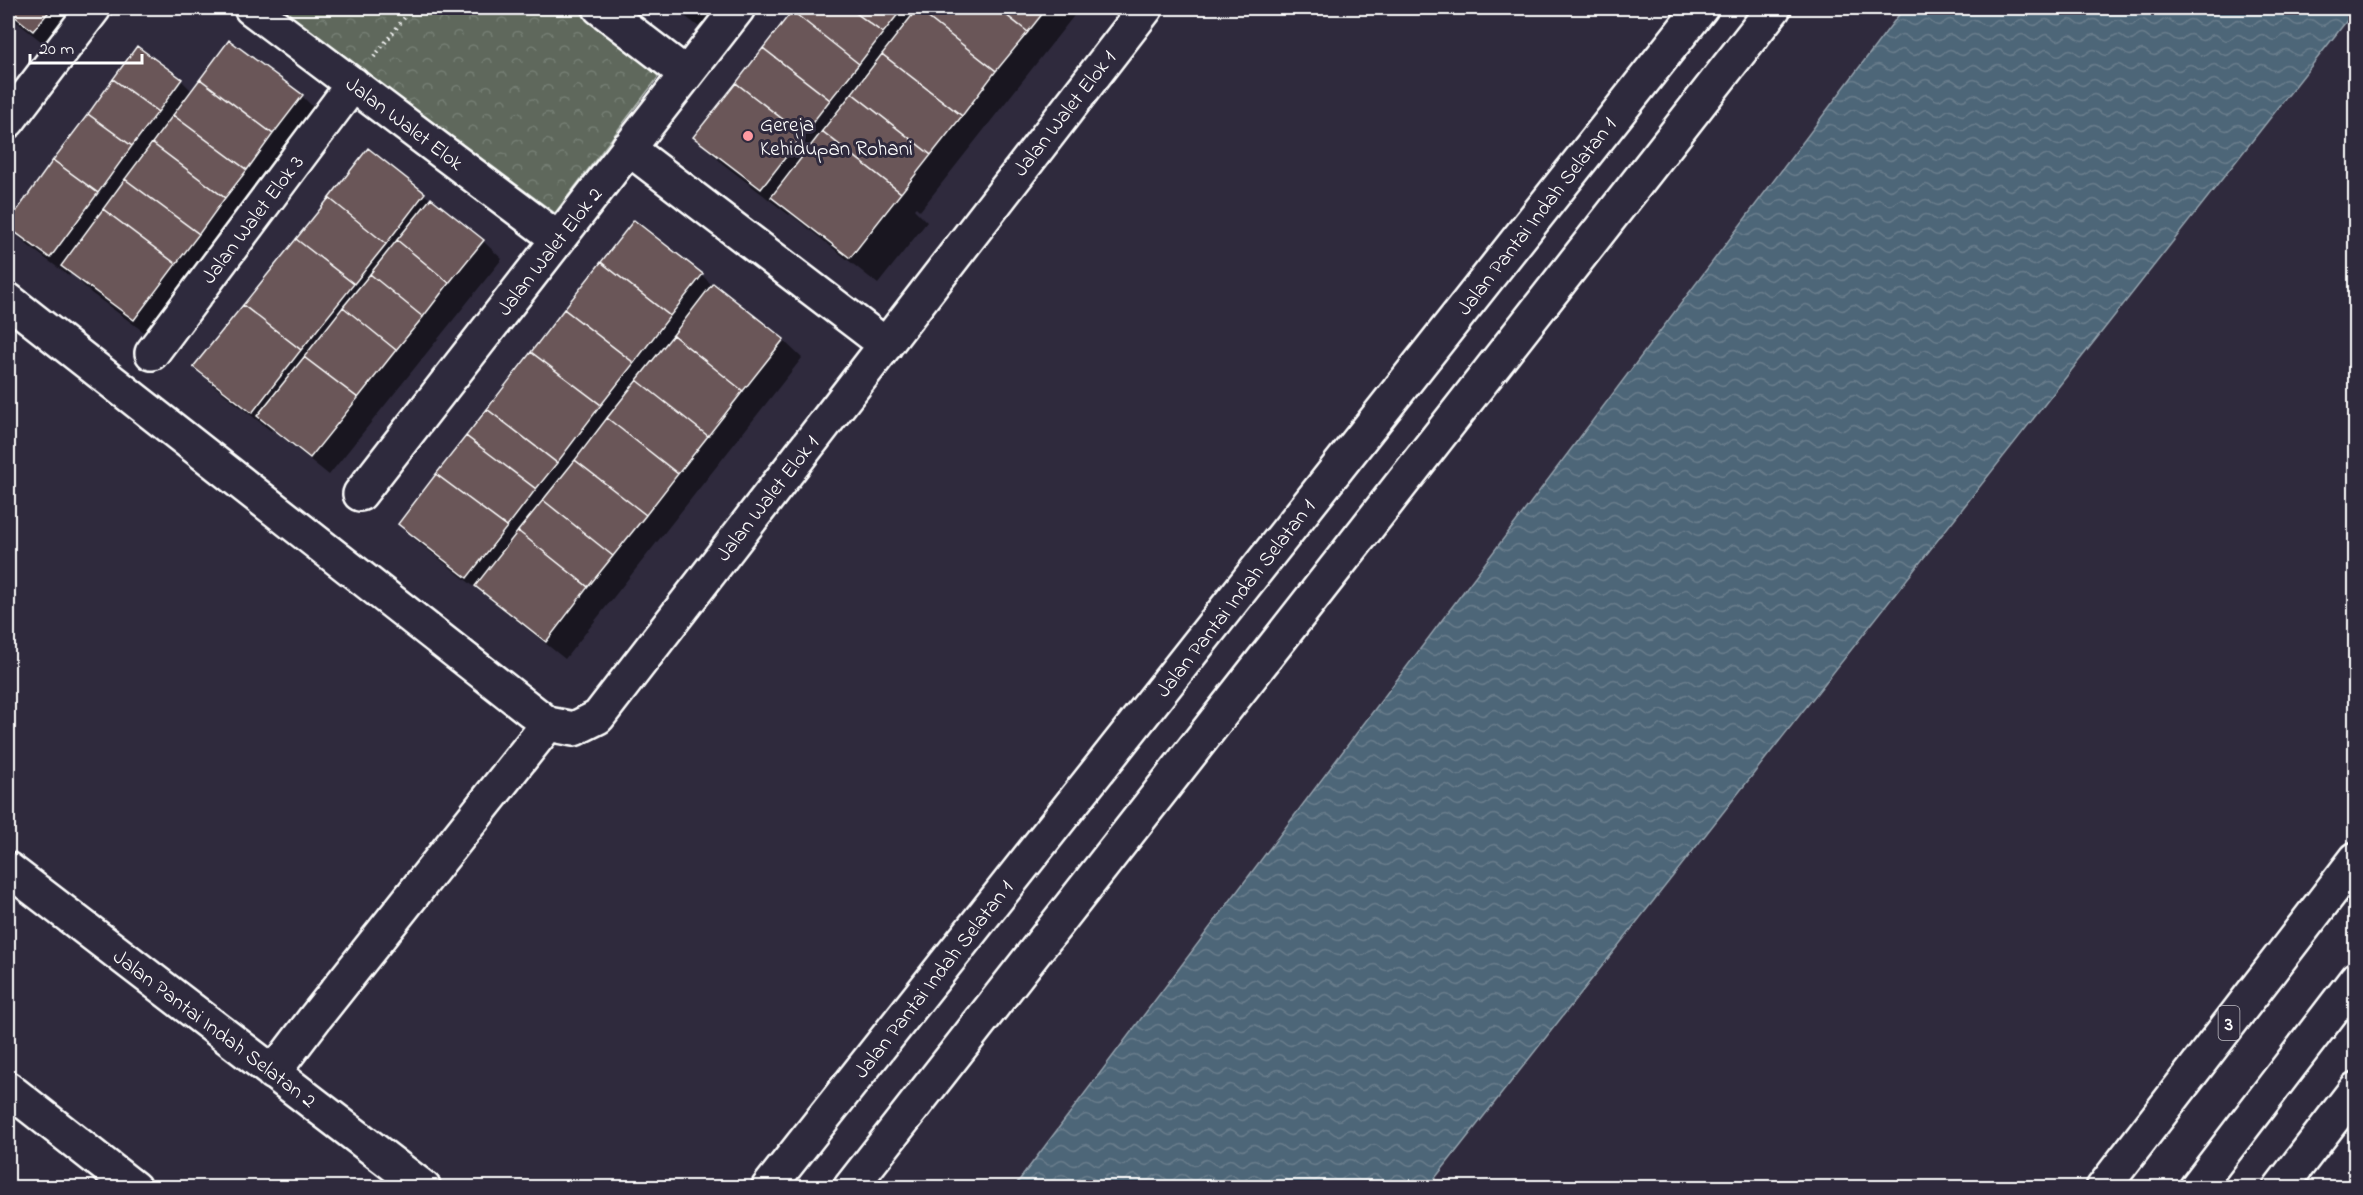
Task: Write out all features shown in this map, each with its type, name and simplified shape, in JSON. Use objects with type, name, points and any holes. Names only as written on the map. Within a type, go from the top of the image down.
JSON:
[{"type":"main road","points":[[8,121],[94,8]]},
{"type":"main road","name":"Jalan Walet Elok","points":[[251,8],[558,239]]},
{"type":"main road","points":[[600,8],[686,74]]},
{"type":"main road","name":"Jalan Walet Elok 2","points":[[360,494],[738,8]]},
{"type":"main road","name":"Jalan Walet Elok 1","points":[[548,724],[574,729],[598,717],[1146,8]]},
{"type":"main road","name":"Jalan Pantai Indah Selatan 1","points":[[768,1188],[1701,8]]},
{"type":"main road","points":[[850,1188],[1774,8]]},
{"type":"main road","name":"Jalan Walet Elok 3","points":[[152,353],[353,84]]},
{"type":"main road","points":[[628,148],[886,345]]},
{"type":"main road","points":[[8,300],[548,724],[329,999],[273,1073]]},
{"type":"main road","name":"3","points":[[2103,1188],[2355,859]]},
{"type":"main road","name":"Jalan Pantai Indah Selatan 2","points":[[8,869],[423,1188]]},
{"type":"main road","points":[[2196,1188],[2355,980]]},
{"type":"main road","points":[[8,1089],[134,1188]]},
{"type":"main road","points":[[2280,1188],[2355,1089]]},
{"type":"path","points":[[353,84],[412,8]]},
{"type":"green space","points":[[279,8],[574,8],[660,75],[555,213]]},
{"type":"water","points":[[1904,8],[2356,9],[1428,1187],[1014,1187]]},
{"type":"building","points":[[8,8],[52,8],[33,31],[8,11]]},
{"type":"building","points":[[795,8],[849,8],[883,33],[859,64],[792,11]]},
{"type":"building","points":[[849,8],[903,8],[883,33]]},
{"type":"building","points":[[918,8],[997,8],[1028,32],[996,71]]},
{"type":"building","points":[[997,8],[1047,8],[1028,32]]},
{"type":"building","points":[[917,9],[996,71],[962,116],[882,54]]},
{"type":"building","points":[[792,11],[859,64],[830,100],[763,48]]},
{"type":"building","points":[[229,40],[303,95],[273,134],[200,79]]},
{"type":"building","points":[[137,46],[182,79],[158,112],[113,79]]},
{"type":"building","points":[[763,48],[830,100],[803,135],[736,83]]},
{"type":"building","points":[[882,54],[962,116],[931,155],[852,93]]},
{"type":"building","points":[[113,79],[158,112],[132,146],[88,114]]},
{"type":"building","points":[[200,79],[273,134],[247,170],[173,115]]},
{"type":"building","name":"Gereja Kehidupan Rohani","points":[[736,83],[803,135],[761,189],[693,137]]},
{"type":"building","points":[[852,93],[931,155],[901,193],[822,131]]},
{"type":"building","points":[[88,114],[132,146],[98,193],[53,160]]},
{"type":"building","points":[[173,115],[247,170],[225,198],[152,143]]},
{"type":"building","points":[[822,131],[901,193],[850,258],[771,197]]},
{"type":"building","points":[[152,143],[225,198],[199,234],[125,179]]},
{"type":"building","points":[[368,148],[425,193],[386,244],[329,198]]},
{"type":"building","points":[[53,160],[98,193],[50,258],[8,227],[8,223]]},
{"type":"building","points":[[125,179],[199,234],[176,264],[103,209]]},
{"type":"building","points":[[329,198],[386,244],[354,284],[296,239]]},
{"type":"building","points":[[431,198],[484,240],[449,283],[397,240]]},
{"type":"building","points":[[103,209],[176,264],[134,320],[61,266]]},
{"type":"building","points":[[634,220],[703,274],[670,316],[601,262]]},
{"type":"building","points":[[296,239],[354,284],[301,350],[243,305]]},
{"type":"building","points":[[397,240],[449,283],[423,317],[370,274]]},
{"type":"building","points":[[601,262],[670,316],[634,363],[564,309]]},
{"type":"building","points":[[370,274],[423,317],[396,350],[343,307]]},
{"type":"building","points":[[713,283],[784,339],[743,391],[673,335]]},
{"type":"building","points":[[243,305],[301,350],[252,413],[193,367]]},
{"type":"building","points":[[343,307],[396,350],[358,398],[304,357]]},
{"type":"building","points":[[564,309],[634,363],[601,405],[531,352]]},
{"type":"building","points":[[673,335],[743,391],[708,436],[637,380]]},
{"type":"building","points":[[531,352],[601,405],[557,463],[487,409]]},
{"type":"building","points":[[304,357],[358,398],[310,458],[257,416]]},
{"type":"building","points":[[637,380],[708,436],[678,474],[607,418]]},
{"type":"building","points":[[487,409],[557,463],[536,489],[466,436]]},
{"type":"building","points":[[607,418],[678,474],[646,515],[575,460]]},
{"type":"building","points":[[466,436],[536,489],[507,527],[436,474]]},
{"type":"building","points":[[575,460],[646,515],[613,556],[543,500]]},
{"type":"building","points":[[436,474],[507,527],[467,578],[398,524]]},
{"type":"building","points":[[543,500],[613,556],[588,587],[518,531]]},
{"type":"building","points":[[518,531],[588,587],[546,642],[475,586]]},
{"type":"place","name":"Gereja Kehidupan Rohani","points":[[748,136]]}]
